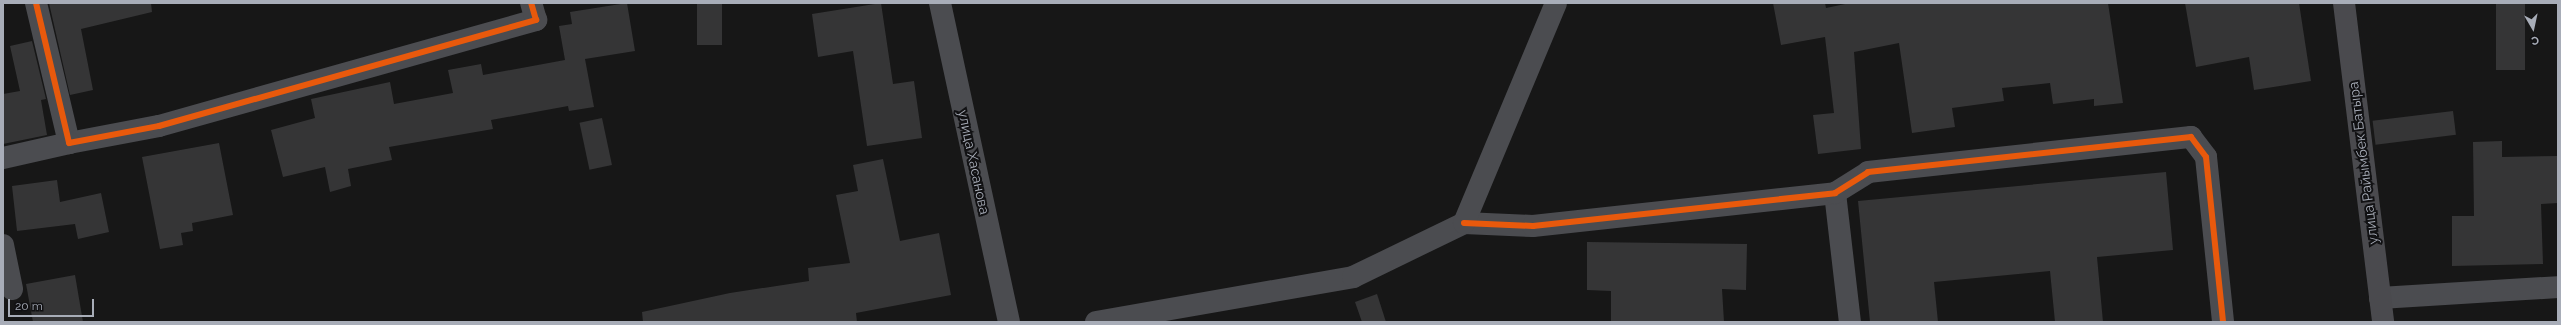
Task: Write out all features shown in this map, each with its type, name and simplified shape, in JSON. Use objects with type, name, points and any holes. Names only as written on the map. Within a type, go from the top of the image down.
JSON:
[{"type":"street","points":[[36,3],[69,143]]},
{"type":"street","points":[[3,158],[69,143],[159,126],[536,20],[532,3]]},
{"type":"street","name":"улица Хасанова","points":[[940,3],[1008,322]]},
{"type":"street","points":[[1464,223],[1556,3]]},
{"type":"street","name":"улица Райымбек Батыра","points":[[2344,3],[2383,322]]},
{"type":"street","points":[[1096,322],[1353,277],[1464,223],[1533,226],[1835,193],[1868,172],[2191,137],[2206,157],[2223,322]]},
{"type":"street","points":[[1835,193],[1850,322]]},
{"type":"street","points":[[3,245],[12,289]]},
{"type":"street","points":[[2380,298],[2558,287]]},
{"type":"building","points":[[49,3],[151,3],[152,12],[81,29],[93,90],[70,95]]},
{"type":"building","points":[[627,3],[635,51],[585,59],[594,107],[569,111],[568,106],[491,120],[493,129],[389,147],[392,160],[348,169],[351,186],[330,192],[325,167],[283,177],[271,130],[315,118],[311,99],[390,82],[394,104],[453,93],[448,70],[481,64],[483,75],[565,60],[559,26],[572,24],[570,12]]},
{"type":"building","points":[[697,3],[722,3],[722,45],[697,45]]},
{"type":"building","points":[[881,3],[893,84],[914,81],[922,138],[867,146],[853,51],[818,57],[812,14]]},
{"type":"building","points":[[1773,3],[1825,3],[1826,8],[1850,3],[2108,3],[2123,103],[2094,106],[2094,99],[2053,104],[2050,83],[2002,88],[2004,101],[1952,108],[1955,127],[1912,133],[1899,43],[1854,52],[1861,149],[1818,154],[1813,115],[1834,113],[1825,37],[1781,45]]},
{"type":"building","points":[[2185,3],[2299,3],[2311,81],[2254,90],[2249,57],[2196,67]]},
{"type":"building","points":[[2496,3],[2525,3],[2525,70],[2496,70]]},
{"type":"building","points":[[32,41],[46,99],[41,100],[47,135],[3,144],[3,94],[20,91],[10,46]]},
{"type":"building","points":[[2453,111],[2456,135],[2376,145],[2373,121]]},
{"type":"building","points":[[602,118],[612,165],[589,170],[580,123]]},
{"type":"building","points":[[2502,141],[2502,157],[2558,156],[2558,203],[2541,204],[2543,264],[2452,266],[2452,216],[2474,216],[2473,142]]},
{"type":"building","points":[[219,143],[233,215],[192,223],[193,231],[181,233],[183,245],[160,249],[142,157]]},
{"type":"building","points":[[883,159],[900,241],[939,233],[951,295],[856,313],[857,322],[643,322],[642,312],[730,293],[809,281],[808,268],[850,263],[836,195],[858,191],[853,165]]},
{"type":"building","points":[[2166,172],[2173,250],[2097,257],[2103,322],[2055,322],[2050,271],[1934,282],[1938,322],[1870,322],[1858,201]]},
{"type":"building","points":[[57,180],[60,202],[101,193],[109,232],[78,239],[75,224],[17,231],[12,186]]},
{"type":"building","points":[[1587,242],[1747,244],[1746,290],[1722,289],[1724,322],[1611,322],[1611,291],[1587,290]]},
{"type":"building","points":[[75,275],[83,322],[33,322],[26,284]]},
{"type":"building","points":[[1377,294],[1386,322],[1362,322],[1355,302]]},
{"type":"cycle path","points":[[36,3],[69,143],[159,126],[536,20],[531,3]]},
{"type":"cycle path","points":[[1464,223],[1533,226],[1835,193],[1868,172],[2191,137],[2206,157],[2223,322]]}]
